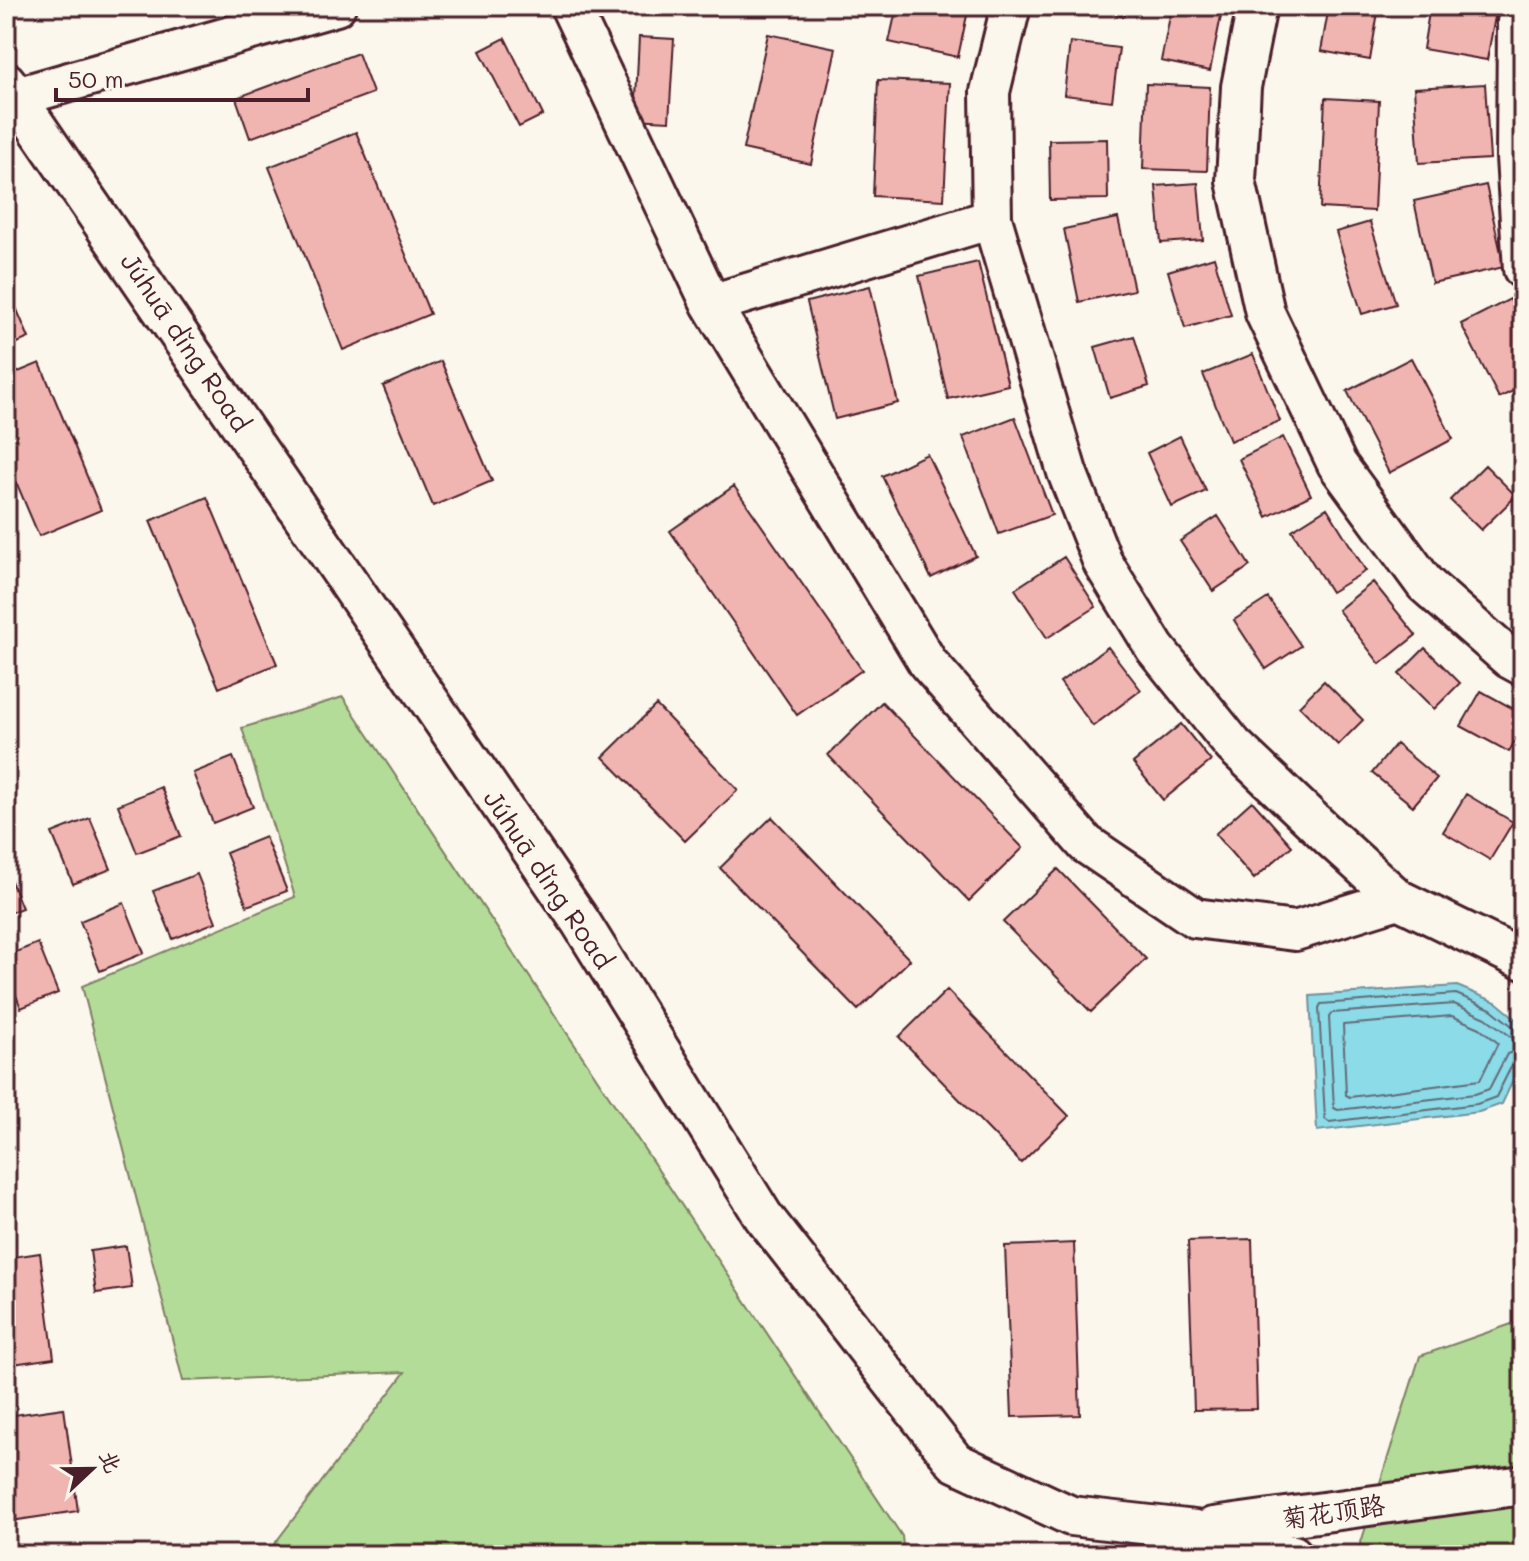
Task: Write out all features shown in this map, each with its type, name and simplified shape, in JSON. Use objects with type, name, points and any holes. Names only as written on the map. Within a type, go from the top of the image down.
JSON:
[{"type":"street","points":[[10,93],[336,6]]},
{"type":"street","points":[[570,6],[711,304],[928,663],[1086,844],[1195,918],[1295,931],[1398,899]]},
{"type":"street","points":[[1011,6],[990,92],[992,219],[1067,472],[1103,563],[1155,648],[1233,745],[1398,899],[1523,960]]},
{"type":"street","points":[[1257,6],[1241,87],[1236,181],[1265,313],[1337,464],[1425,584],[1510,659],[1523,666]]},
{"type":"street","points":[[1522,6],[1517,22],[1516,157],[1523,269]]},
{"type":"street","name":"Júhuā dǐng Road","points":[[10,93],[580,921],[763,1216],[955,1462],[1071,1516],[1195,1530]]},
{"type":"street","points":[[711,304],[992,219]]},
{"type":"street","name":"菊花顶路","points":[[1195,1530],[1523,1485]]},
{"type":"street","name":"菊花顶路","points":[[1195,1530],[1293,1555]]},
{"type":"green space","points":[[343,697],[902,1536],[904,1555],[266,1555],[405,1372],[183,1381],[82,986],[295,897],[242,728]]},
{"type":"green space","points":[[1523,1320],[1523,1555],[1357,1555],[1420,1356]]},
{"type":"water","points":[[1457,986],[1496,1002],[1520,1022],[1522,1061],[1502,1104],[1479,1112],[1317,1131],[1310,996]]},
{"type":"building","points":[[897,6],[969,6],[958,57],[889,42]]},
{"type":"building","points":[[1079,6],[1127,6],[1125,16]]},
{"type":"building","points":[[1172,6],[1198,6],[1222,11],[1210,71],[1161,61]]},
{"type":"building","points":[[1329,6],[1379,6],[1370,60],[1321,51]]},
{"type":"building","points":[[1430,6],[1497,6],[1487,60],[1423,49]]},
{"type":"building","points":[[768,34],[836,48],[811,164],[743,149]]},
{"type":"building","points":[[639,37],[674,39],[669,121],[635,119]]},
{"type":"building","points":[[505,38],[543,115],[519,127],[480,51]]},
{"type":"building","points":[[1070,42],[1119,48],[1112,101],[1064,95]]},
{"type":"building","points":[[358,53],[373,93],[250,138],[236,98]]},
{"type":"building","points":[[878,80],[950,83],[944,200],[873,196]]},
{"type":"building","points":[[1146,84],[1210,87],[1207,171],[1143,169]]},
{"type":"building","points":[[1485,84],[1490,159],[1419,163],[1414,88]]},
{"type":"building","points":[[1325,98],[1379,101],[1374,211],[1320,208]]},
{"type":"building","points":[[356,132],[430,314],[343,350],[269,167]]},
{"type":"building","points":[[1107,139],[1108,199],[1050,200],[1049,140]]},
{"type":"building","points":[[1198,183],[1203,240],[1161,243],[1156,186]]},
{"type":"building","points":[[1486,185],[1504,267],[1432,283],[1414,201]]},
{"type":"building","points":[[1118,218],[1134,290],[1079,302],[1064,229]]},
{"type":"building","points":[[1370,222],[1396,304],[1362,314],[1336,232]]},
{"type":"building","points":[[1214,257],[1231,315],[1185,328],[1168,271]]},
{"type":"building","points":[[978,262],[1008,385],[948,399],[919,276]]},
{"type":"building","points":[[6,284],[29,338],[6,348]]},
{"type":"building","points":[[870,286],[898,403],[835,419],[807,302]]},
{"type":"building","points":[[1510,299],[1523,324],[1523,386],[1499,398],[1461,324]]},
{"type":"building","points":[[1134,336],[1149,386],[1110,398],[1095,347]]},
{"type":"building","points":[[1253,354],[1280,421],[1230,441],[1203,374]]},
{"type":"building","points":[[1411,358],[1453,439],[1389,473],[1347,391]]},
{"type":"building","points":[[441,361],[492,481],[433,506],[383,386]]},
{"type":"building","points":[[40,363],[101,510],[39,536],[6,458],[6,377]]},
{"type":"building","points":[[1015,417],[1052,515],[999,534],[963,437]]},
{"type":"building","points":[[1180,436],[1206,491],[1172,507],[1147,453]]},
{"type":"building","points":[[1283,437],[1311,495],[1267,517],[1239,459]]},
{"type":"building","points":[[927,454],[976,556],[931,578],[882,476]]},
{"type":"building","points":[[1485,465],[1516,496],[1481,530],[1450,500]]},
{"type":"building","points":[[734,486],[862,670],[797,715],[670,531]]},
{"type":"building","points":[[207,497],[277,664],[219,688],[150,521]]},
{"type":"building","points":[[1327,508],[1366,571],[1331,592],[1292,530]]},
{"type":"building","points":[[1218,516],[1250,566],[1213,591],[1180,541]]},
{"type":"building","points":[[1064,557],[1096,607],[1047,638],[1015,589]]},
{"type":"building","points":[[1373,582],[1416,635],[1380,664],[1338,610]]},
{"type":"building","points":[[1268,598],[1301,646],[1266,669],[1234,620]]},
{"type":"building","points":[[1108,647],[1141,690],[1093,726],[1060,682]]},
{"type":"building","points":[[1425,648],[1460,683],[1434,709],[1399,674]]},
{"type":"building","points":[[1324,681],[1363,720],[1338,745],[1299,706]]},
{"type":"building","points":[[1481,691],[1523,714],[1523,725],[1509,752],[1461,726]]},
{"type":"building","points":[[882,702],[1023,848],[969,901],[828,755]]},
{"type":"building","points":[[656,705],[738,790],[685,841],[603,757]]},
{"type":"building","points":[[1181,724],[1211,761],[1163,800],[1133,763]]},
{"type":"building","points":[[1396,744],[1437,778],[1413,806],[1372,773]]},
{"type":"building","points":[[233,757],[253,807],[213,823],[193,773]]},
{"type":"building","points":[[161,787],[181,836],[137,853],[118,805]]},
{"type":"building","points":[[1466,794],[1513,822],[1490,860],[1443,832]]},
{"type":"building","points":[[1252,801],[1292,846],[1254,879],[1215,834]]},
{"type":"building","points":[[772,817],[910,960],[858,1010],[720,868]]},
{"type":"building","points":[[90,818],[111,869],[73,884],[52,833]]},
{"type":"building","points":[[265,837],[287,891],[247,906],[226,853]]},
{"type":"building","points":[[6,869],[22,908],[6,914]]},
{"type":"building","points":[[1058,869],[1146,959],[1091,1012],[1003,922]]},
{"type":"building","points":[[197,874],[216,922],[173,939],[153,891]]},
{"type":"building","points":[[124,903],[144,953],[100,971],[80,921]]},
{"type":"building","points":[[38,943],[58,993],[21,1008],[6,970],[6,956]]},
{"type":"building","points":[[947,990],[1069,1116],[1021,1163],[899,1037]]},
{"type":"building","points":[[1252,1239],[1257,1409],[1194,1410],[1188,1241]]},
{"type":"building","points":[[1074,1243],[1080,1415],[1012,1417],[1005,1246]]},
{"type":"building","points":[[126,1246],[132,1288],[96,1293],[90,1251]]},
{"type":"building","points":[[40,1253],[54,1358],[6,1365],[6,1258]]},
{"type":"building","points":[[64,1408],[78,1511],[11,1521],[6,1486],[6,1416]]},
{"type":"building","points":[[86,1548],[87,1555],[37,1555]]}]
